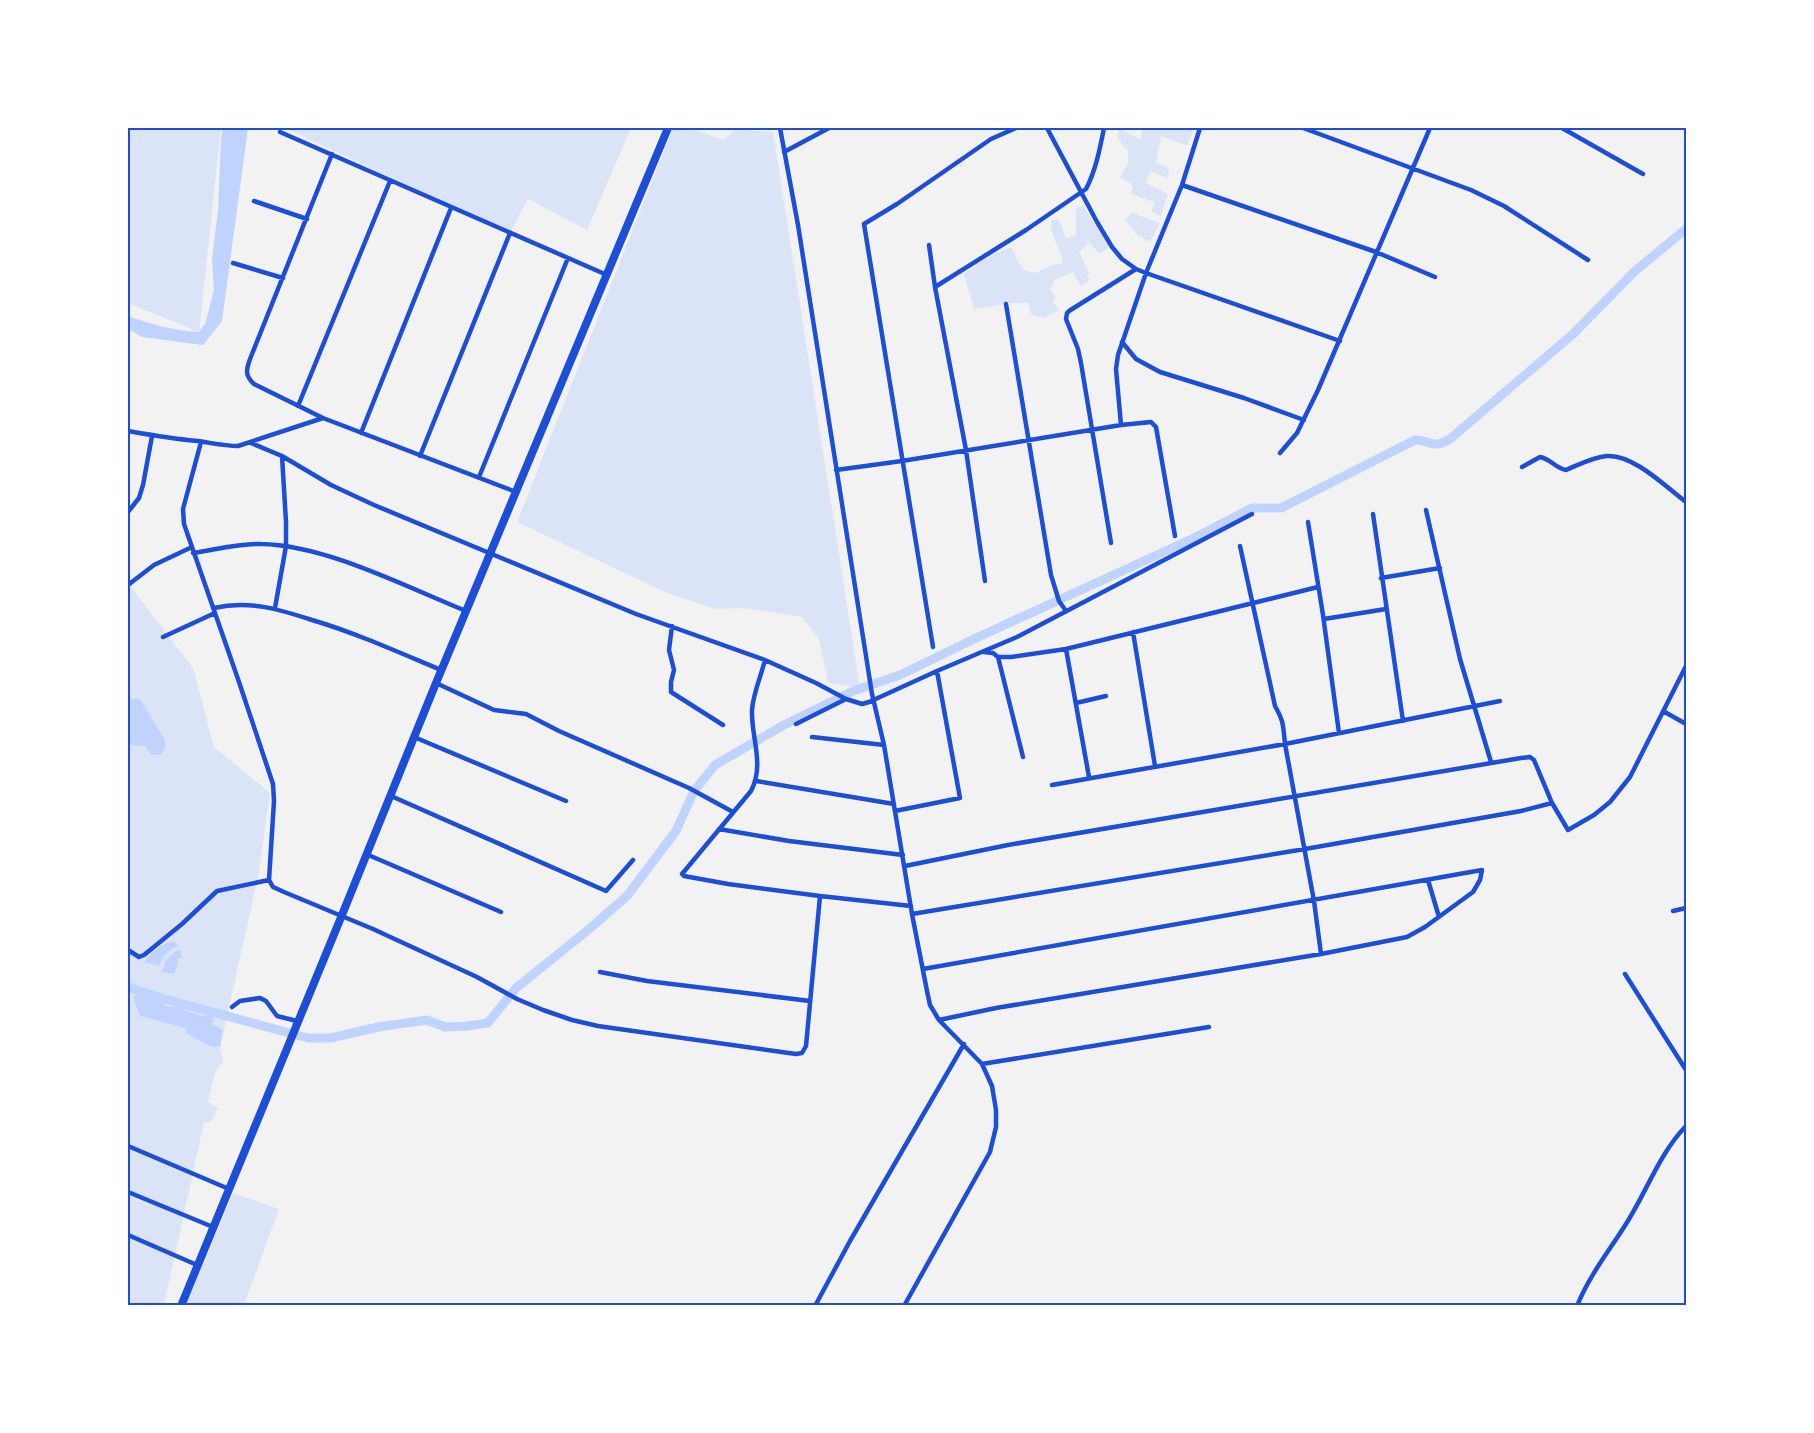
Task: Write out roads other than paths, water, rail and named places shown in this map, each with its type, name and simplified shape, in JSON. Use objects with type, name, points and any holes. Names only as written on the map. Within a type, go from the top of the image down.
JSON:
[{"type":"main road","points":[[181,1306],[441,670],[668,128]]},
{"type":"street","points":[[780,128],[870,681],[884,745],[912,914],[930,1005],[939,1020],[982,1064],[992,1086],[996,1110],[996,1127],[990,1152],[904,1306]]},
{"type":"street","points":[[784,152],[828,128]]},
{"type":"street","points":[[933,648],[864,224],[897,204],[991,139],[1016,128]]},
{"type":"street","points":[[1047,128],[1081,193],[1112,247],[1122,259],[1136,269],[1146,273],[1340,341]]},
{"type":"street","points":[[935,287],[1026,230],[1086,189],[1090,181],[1104,128]]},
{"type":"street","points":[[1121,425],[1116,369],[1122,342],[1146,273],[1182,185],[1200,128]]},
{"type":"street","points":[[1303,128],[1471,190],[1504,206],[1588,260]]},
{"type":"street","points":[[1280,453],[1304,420],[1340,341],[1430,128]]},
{"type":"street","points":[[1562,128],[1643,174]]},
{"type":"street","points":[[280,132],[607,275]]},
{"type":"street","points":[[332,154],[246,369],[248,378],[254,384],[323,418],[516,492]]},
{"type":"street","points":[[298,406],[390,181]]},
{"type":"street","points":[[1182,185],[1376,252],[1435,277]]},
{"type":"street","points":[[254,201],[307,219]]},
{"type":"street","points":[[361,433],[451,208]]},
{"type":"street","points":[[420,456],[510,233]]},
{"type":"street","points":[[929,245],[935,287],[966,450],[985,581]]},
{"type":"street","points":[[479,477],[568,258]]},
{"type":"street","points":[[234,263],[283,278]]},
{"type":"street","points":[[1111,543],[1078,349],[1067,323],[1067,313],[1136,269]]},
{"type":"street","points":[[1006,304],[1051,575],[1059,600],[1066,611]]},
{"type":"street","points":[[1122,342],[1136,360],[1160,372],[1244,398],[1304,420]]},
{"type":"street","points":[[128,431],[225,446],[238,446],[323,418]]},
{"type":"street","points":[[836,470],[902,461],[1093,429],[1151,422],[1156,427],[1175,536]]},
{"type":"street","points":[[128,512],[139,498],[152,436]]},
{"type":"street","points":[[201,442],[182,516],[269,768],[274,801],[269,880],[273,887],[477,977],[517,999],[564,1018],[598,1026],[796,1054],[802,1053],[806,1046],[820,896]]},
{"type":"street","points":[[251,442],[282,456],[331,485],[490,554],[636,614],[765,660],[846,699],[862,704],[873,696],[1026,633],[1252,514]]},
{"type":"street","points":[[274,608],[286,546],[282,456]]},
{"type":"street","points":[[1522,466],[1540,457],[1548,459],[1561,469],[1566,470],[1599,457],[1615,457],[1635,464],[1686,502]]},
{"type":"street","points":[[1426,510],[1460,659],[1491,762]]},
{"type":"street","points":[[1373,514],[1403,721]]},
{"type":"street","points":[[1308,522],[1324,619],[1339,733]]},
{"type":"street","points":[[194,553],[260,544],[286,546],[349,563],[466,612]]},
{"type":"street","points":[[1240,546],[1275,706],[1283,723],[1285,744],[1314,901],[1321,954]]},
{"type":"street","points":[[128,585],[154,565],[192,547]]},
{"type":"street","points":[[1382,578],[1440,568]]},
{"type":"street","points":[[998,657],[1012,657],[1066,649],[1318,587]]},
{"type":"street","points":[[163,637],[226,605],[246,604],[274,608],[345,630],[441,670]]},
{"type":"street","points":[[1324,619],[1386,609]]},
{"type":"street","points":[[672,626],[669,650],[674,670],[671,692],[723,724]]},
{"type":"street","points":[[1133,632],[1155,766]]},
{"type":"street","points":[[1066,649],[1089,777]]},
{"type":"street","points":[[983,652],[993,653],[998,657],[1023,758]]},
{"type":"street","points":[[765,660],[752,708],[757,747],[756,781],[709,844],[682,874],[684,876],[728,884],[911,906]]},
{"type":"street","points":[[905,866],[1008,845],[1294,795],[1491,762],[1530,758],[1534,760],[1552,803],[1568,830],[1594,815],[1620,790],[1638,762],[1686,666]]},
{"type":"street","points":[[895,811],[960,798],[937,671]]},
{"type":"street","points":[[436,683],[494,710],[526,714],[689,788],[732,812]]},
{"type":"street","points":[[1076,703],[1106,696]]},
{"type":"street","points":[[796,724],[846,699]]},
{"type":"street","points":[[1052,785],[1285,744],[1500,701]]},
{"type":"street","points":[[1663,711],[1686,724]]},
{"type":"street","points":[[414,736],[566,801]]},
{"type":"street","points":[[812,737],[884,745]]},
{"type":"street","points":[[756,781],[894,804]]},
{"type":"street","points":[[390,796],[606,891],[633,860]]},
{"type":"street","points":[[912,914],[1305,849],[1521,811],[1552,803]]},
{"type":"street","points":[[719,829],[789,841],[903,855]]},
{"type":"street","points":[[366,854],[501,912]]},
{"type":"street","points":[[923,969],[1482,870],[1480,880],[1473,892],[1439,917],[1407,937],[1321,954],[996,1008],[939,1020]]},
{"type":"street","points":[[128,950],[139,957],[144,955],[182,924],[217,891],[269,880]]},
{"type":"street","points":[[1428,880],[1439,917]]},
{"type":"street","points":[[1673,911],[1686,908]]},
{"type":"street","points":[[600,972],[647,981],[810,1001]]},
{"type":"street","points":[[1625,974],[1686,1070]]},
{"type":"street","points":[[232,1007],[240,1001],[260,998],[266,1001],[277,1016],[296,1024]]},
{"type":"street","points":[[982,1064],[1209,1027]]},
{"type":"street","points":[[814,1306],[964,1044]]},
{"type":"street","points":[[1577,1306],[1602,1259],[1627,1223],[1666,1151],[1686,1126]]},
{"type":"street","points":[[128,1146],[229,1189]]},
{"type":"street","points":[[128,1192],[213,1228]]},
{"type":"street","points":[[128,1236],[197,1265]]},
{"type":"water","points":[[223,128],[248,128],[222,321],[203,345],[142,337],[128,329],[128,316],[163,327],[199,332],[205,324],[214,290],[212,260],[218,210]]},
{"type":"water","points":[[128,693],[132,699],[140,699],[165,740],[165,749],[160,755],[151,755],[145,746],[128,745]]},
{"type":"water","points":[[173,941],[178,945],[166,954],[159,966],[144,962],[157,949]]},
{"type":"water","points":[[177,950],[182,951],[180,954],[183,957],[177,959],[178,963],[174,974],[162,972],[166,960]]},
{"type":"water","points":[[139,994],[150,999],[157,999],[166,1006],[182,1008],[202,1016],[212,1015],[214,1020],[211,1024],[223,1030],[220,1047],[210,1046],[186,1033],[186,1028],[140,1016],[133,996]]},
{"type":"waterway","points":[[128,987],[161,998],[308,1038],[331,1038],[378,1027],[427,1020],[445,1027],[488,1023],[516,988],[627,896],[676,831],[694,791],[715,765],[782,726],[853,691],[900,675],[1194,538],[1252,508],[1281,508],[1415,440],[1439,444],[1450,439],[1573,334],[1635,271],[1686,229]]}]
